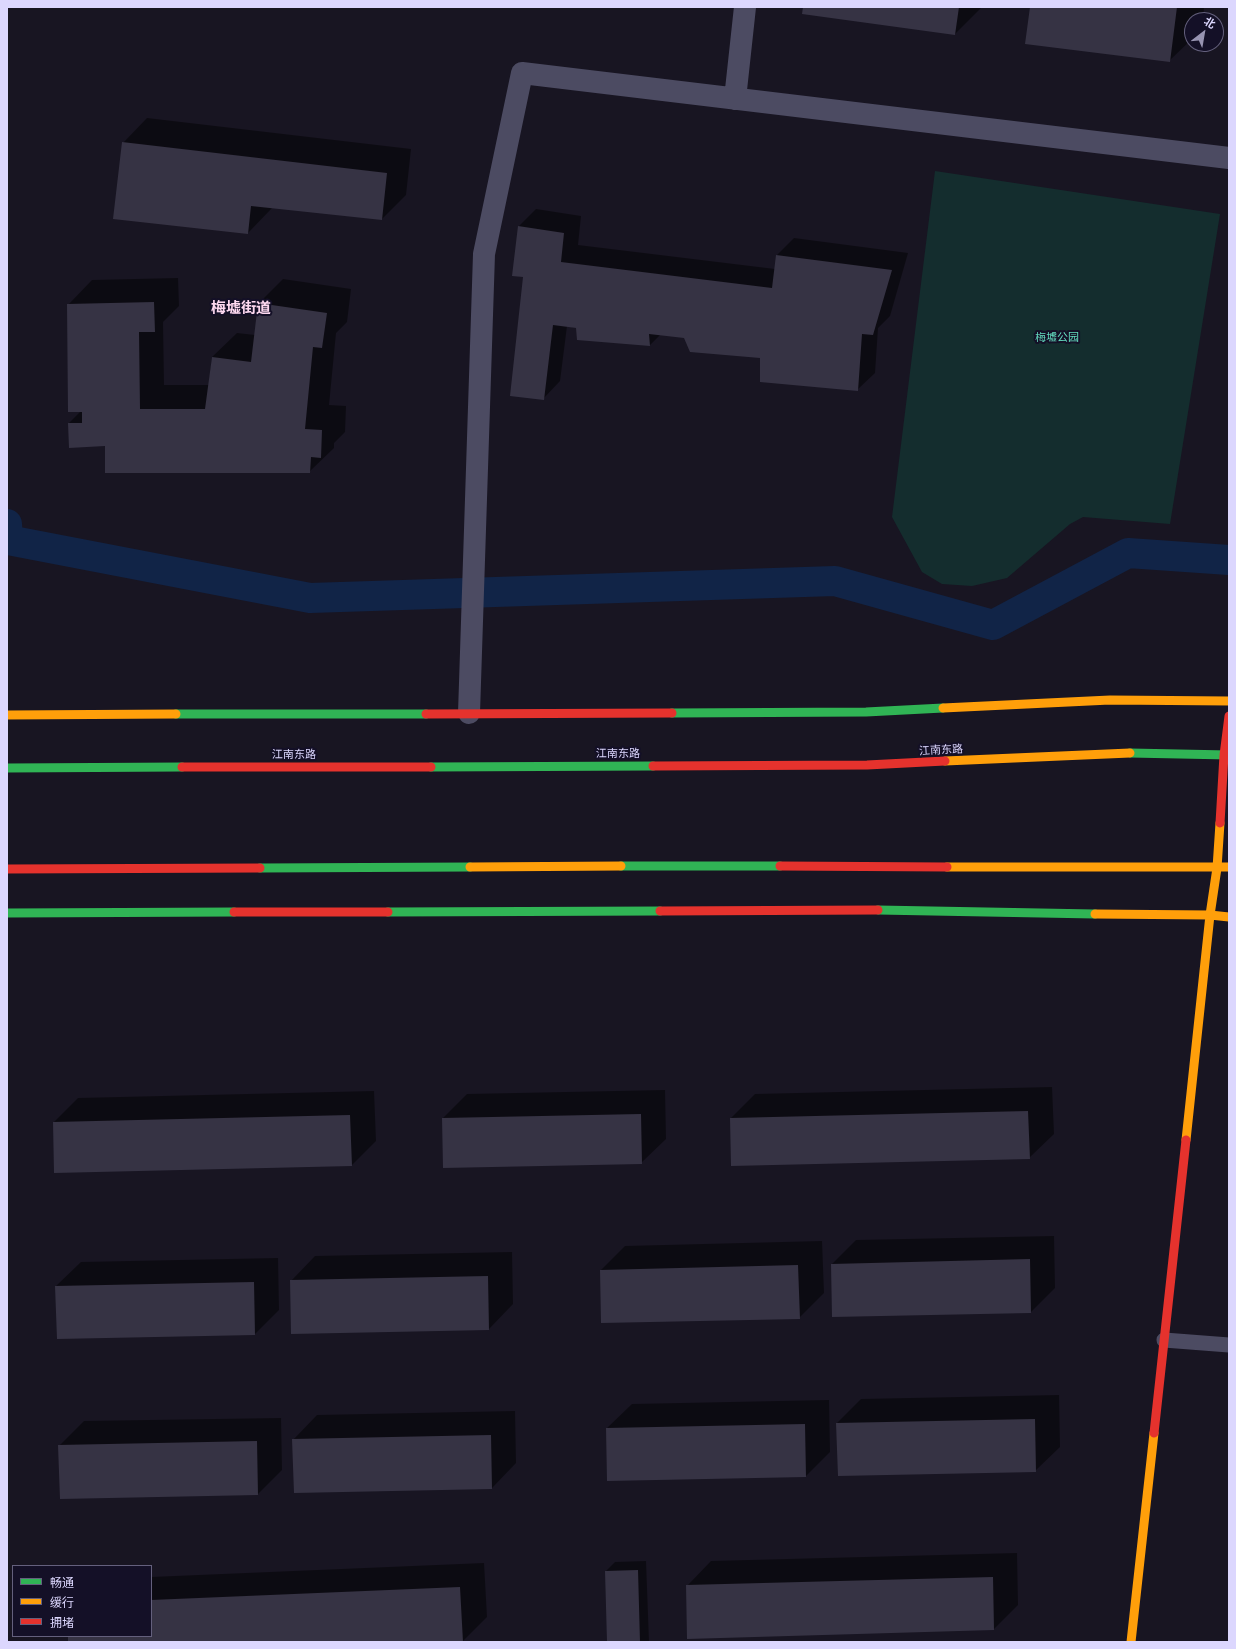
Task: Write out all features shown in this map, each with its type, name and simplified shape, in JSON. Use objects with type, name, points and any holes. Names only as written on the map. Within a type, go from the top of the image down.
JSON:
[{"type":"main road","points":[[7,715],[866,712],[1110,700],[1229,702]]},
{"type":"main road","points":[[1131,1642],[1210,914],[1217,868],[1229,716]]},
{"type":"main road","name":"江南东路","points":[[7,768],[867,765],[1111,753],[1226,755]]},
{"type":"main road","points":[[7,869],[577,866],[1229,868]]},
{"type":"main road","points":[[7,913],[872,910],[1091,914],[1210,914],[1229,917]]},
{"type":"street","points":[[735,98],[745,7]]},
{"type":"street","points":[[469,713],[484,254],[522,73],[1229,158]]},
{"type":"lane","points":[[1164,1340],[1229,1345]]},
{"type":"green space","name":"梅墟公园","points":[[935,171],[1220,214],[1170,524],[1083,517],[1070,524],[1007,578],[972,586],[942,584],[922,572],[892,517]]},
{"type":"building","points":[[803,7],[959,7],[955,35],[802,14]]},
{"type":"building","points":[[1030,7],[1177,7],[1170,62],[1025,44]]},
{"type":"building","points":[[122,142],[387,173],[382,220],[251,206],[248,234],[113,219]]},
{"type":"building","points":[[518,226],[564,233],[561,262],[772,288],[776,255],[892,270],[873,335],[862,334],[858,391],[760,382],[760,358],[690,352],[684,338],[649,334],[650,346],[577,340],[576,328],[553,325],[544,400],[510,396],[523,277],[512,276]]},
{"type":"building","points":[[154,302],[155,332],[139,332],[140,409],[205,409],[212,357],[251,362],[258,303],[327,313],[322,348],[313,347],[305,429],[322,430],[321,458],[311,457],[310,473],[105,473],[105,446],[69,448],[68,423],[82,423],[82,412],[68,412],[67,304]]},
{"type":"building","points":[[1028,1111],[1030,1159],[731,1166],[730,1118]]},
{"type":"building","points":[[641,1114],[642,1164],[443,1168],[442,1118]]},
{"type":"building","points":[[350,1115],[352,1166],[54,1173],[53,1122]]},
{"type":"building","points":[[1030,1259],[1031,1313],[832,1317],[831,1264]]},
{"type":"building","points":[[798,1265],[800,1319],[601,1323],[600,1270]]},
{"type":"building","points":[[488,1276],[489,1330],[291,1334],[290,1280]]},
{"type":"building","points":[[254,1282],[255,1335],[57,1339],[55,1286]]},
{"type":"building","points":[[1035,1419],[1036,1472],[838,1476],[836,1423]]},
{"type":"building","points":[[805,1424],[806,1477],[607,1481],[606,1428]]},
{"type":"building","points":[[491,1435],[492,1489],[294,1493],[292,1439]]},
{"type":"building","points":[[257,1441],[258,1495],[60,1499],[58,1445]]},
{"type":"building","points":[[638,1570],[640,1642],[607,1642],[605,1571]]},
{"type":"building","points":[[993,1577],[994,1630],[687,1639],[686,1585]]},
{"type":"building","points":[[460,1587],[463,1642],[68,1642],[68,1637],[152,1637],[152,1600]]},
{"type":"waterway","points":[[7,524],[8,540],[310,598],[835,581],[993,625],[1128,553],[1229,560]]},
{"type":"traffic: fast","points":[[672,713],[866,712],[943,708]]},
{"type":"traffic: fast","points":[[176,714],[426,714]]},
{"type":"traffic: fast","points":[[1130,753],[1229,755]]},
{"type":"traffic: fast","points":[[431,767],[653,766]]},
{"type":"traffic: fast","points":[[7,768],[182,767]]},
{"type":"traffic: fast","points":[[621,866],[780,866]]},
{"type":"traffic: fast","points":[[260,868],[470,867]]},
{"type":"traffic: fast","points":[[878,910],[1095,914]]},
{"type":"traffic: fast","points":[[388,912],[660,911]]},
{"type":"traffic: fast","points":[[7,913],[234,912]]},
{"type":"traffic: slow","points":[[943,708],[1110,700],[1229,701]]},
{"type":"traffic: slow","points":[[7,715],[176,714]]},
{"type":"traffic: slow","points":[[945,761],[1130,753]]},
{"type":"traffic: slow","points":[[1186,1140],[1210,915],[1217,868],[1220,823]]},
{"type":"traffic: slow","points":[[470,867],[621,866]]},
{"type":"traffic: slow","points":[[947,867],[1229,867]]},
{"type":"traffic: slow","points":[[1095,914],[1210,915],[1229,917]]},
{"type":"traffic: slow","points":[[1131,1642],[1154,1433]]},
{"type":"traffic: jam","points":[[426,714],[672,713]]},
{"type":"traffic: jam","points":[[1220,823],[1224,755],[1229,716]]},
{"type":"traffic: jam","points":[[653,766],[867,765],[945,761]]},
{"type":"traffic: jam","points":[[182,767],[431,767]]},
{"type":"traffic: jam","points":[[780,866],[947,867]]},
{"type":"traffic: jam","points":[[7,869],[260,868]]},
{"type":"traffic: jam","points":[[660,911],[878,910]]},
{"type":"traffic: jam","points":[[234,912],[388,912]]},
{"type":"traffic: jam","points":[[1154,1433],[1186,1140]]},
{"type":"district","name":"梅墟街道","points":[[241,308]]}]
